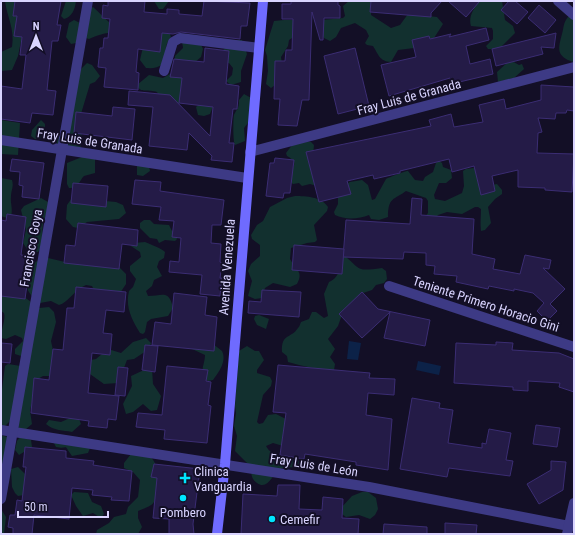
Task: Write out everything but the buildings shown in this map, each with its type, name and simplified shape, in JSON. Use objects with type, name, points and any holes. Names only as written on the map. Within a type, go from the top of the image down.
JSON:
[{"type":"main road","name":"Avenida Venezuela","points":[[217,534],[225,464],[247,178],[263,1]]},
{"type":"street","name":"Francisco Goya","points":[[1,499],[88,1]]},
{"type":"street","points":[[558,1],[574,15]]},
{"type":"street","points":[[164,71],[173,42],[180,38],[259,48]]},
{"type":"street","name":"Fray Luis de Granada","points":[[250,152],[574,67]]},
{"type":"street","name":"Fray Luis de Granada","points":[[1,140],[247,178]]},
{"type":"street","name":"Teniente Primero Horacio Gini","points":[[389,286],[574,347]]},
{"type":"street","name":"Fray Luis de León","points":[[1,430],[369,487],[570,528]]},
{"type":"street","points":[[570,528],[574,502]]},
{"type":"green space","points":[[5,1],[18,1],[22,36],[18,56],[12,70],[1,71],[1,52],[12,47],[13,41],[12,29]]},
{"type":"green space","points":[[66,1],[76,1],[73,12],[64,19],[61,16]]},
{"type":"green space","points":[[154,1],[169,1],[163,9],[159,9]]},
{"type":"green space","points":[[349,1],[371,1],[371,15],[391,28],[400,25],[408,14],[437,17],[443,24],[434,38],[428,38],[414,48],[398,50],[391,62],[382,59],[373,46],[365,43],[369,36],[366,30],[355,23],[341,28],[336,37],[330,41],[324,38],[321,32],[321,20],[343,18],[345,16],[343,6]]},
{"type":"green space","points":[[479,1],[502,1],[505,20],[513,26],[515,33],[499,49],[488,49],[486,46],[493,39],[492,28],[471,26],[470,19],[473,10]]},
{"type":"green space","points":[[93,7],[111,24],[169,31],[171,37],[166,48],[163,62],[160,66],[155,68],[146,68],[140,60],[143,47],[117,34],[111,33],[98,35],[89,39],[86,38],[91,8]]},
{"type":"green space","points":[[574,15],[573,62],[567,60],[561,54],[559,48],[565,21],[568,17]]},
{"type":"green space","points":[[74,20],[80,23],[76,43],[71,44],[66,37],[69,23]]},
{"type":"green space","points":[[294,20],[295,36],[289,40],[288,46],[281,57],[282,64],[275,85],[271,88],[266,84],[268,71],[265,50],[274,21]]},
{"type":"green space","points":[[187,35],[197,35],[203,49],[201,57],[194,63],[175,61],[175,56],[183,48],[182,41]]},
{"type":"green space","points":[[236,40],[242,40],[247,54],[241,71],[241,82],[231,85],[226,81],[232,75],[233,68],[229,63],[225,63],[223,50]]},
{"type":"green space","points":[[510,60],[519,65],[522,64],[524,69],[514,78],[498,82],[497,72]]},
{"type":"green space","points":[[87,63],[92,65],[100,76],[95,82],[90,84],[80,117],[82,139],[80,149],[57,144],[56,136],[63,128],[79,71]]},
{"type":"green space","points":[[170,74],[185,75],[182,100],[178,104],[159,96],[157,92],[138,88],[137,85],[149,75],[163,78]]},
{"type":"green space","points":[[244,94],[253,99],[251,119],[244,128],[245,141],[235,145],[233,130],[234,115],[238,107],[239,100]]},
{"type":"green space","points":[[201,103],[213,106],[210,114],[204,116],[198,115],[196,107]]},
{"type":"green space","points":[[1,120],[20,123],[18,155],[1,154]]},
{"type":"green space","points":[[41,120],[45,124],[45,129],[40,139],[35,139],[31,136],[32,130]]},
{"type":"green space","points":[[311,142],[314,145],[313,156],[317,186],[310,184],[302,186],[299,183],[293,184],[288,175],[294,162],[287,156],[286,153],[293,144]]},
{"type":"green space","points":[[82,157],[95,159],[95,173],[84,176],[76,186],[69,188],[67,184],[67,163]]},
{"type":"green space","points":[[439,161],[442,163],[443,167],[451,170],[452,178],[446,183],[439,183],[434,195],[435,199],[445,201],[462,193],[464,186],[463,171],[466,169],[474,168],[492,185],[497,184],[502,190],[502,194],[488,207],[491,223],[485,230],[481,231],[481,209],[478,207],[475,207],[462,214],[447,212],[438,215],[435,219],[424,218],[428,213],[428,201],[426,198],[406,191],[392,200],[389,206],[388,217],[379,220],[371,219],[369,215],[343,218],[335,215],[334,212],[338,204],[338,188],[350,182],[362,180],[368,185],[372,200],[375,199],[386,179],[408,171],[415,180],[423,181],[425,177],[433,172],[436,163]]},
{"type":"green space","points":[[137,165],[149,167],[150,171],[143,176],[137,175]]},
{"type":"green space","points":[[1,178],[12,180],[12,213],[10,219],[1,216]]},
{"type":"green space","points":[[295,196],[318,199],[328,207],[327,211],[314,225],[317,240],[315,242],[291,248],[290,259],[298,270],[300,276],[299,280],[297,284],[290,287],[273,283],[265,288],[262,298],[255,299],[248,296],[252,281],[248,271],[251,264],[260,256],[260,245],[252,239],[251,235],[257,225],[263,221],[270,207],[287,198]]},
{"type":"green space","points":[[41,198],[48,202],[43,224],[43,242],[38,252],[29,252],[23,243],[26,230],[21,210],[24,206]]},
{"type":"green space","points":[[72,198],[116,202],[123,205],[126,213],[119,219],[87,222],[78,228],[73,227],[66,219],[67,205]]},
{"type":"green space","points":[[144,220],[150,220],[154,224],[169,225],[172,231],[175,231],[177,239],[175,241],[165,240],[159,243],[157,239],[150,238],[140,228],[140,223]]},
{"type":"green space","points":[[145,242],[165,252],[164,258],[159,261],[157,267],[162,276],[154,280],[152,286],[146,291],[148,296],[167,296],[173,308],[168,316],[151,319],[147,322],[145,332],[143,334],[140,333],[132,318],[128,297],[129,291],[133,287],[136,279],[130,271],[130,266],[141,257],[140,252],[131,246],[134,243]]},
{"type":"green space","points":[[342,254],[359,268],[367,270],[382,268],[386,271],[387,279],[384,283],[376,285],[372,290],[363,293],[358,301],[344,309],[338,326],[328,339],[335,349],[330,357],[335,364],[334,370],[316,369],[288,362],[287,356],[282,352],[282,346],[285,339],[295,331],[301,322],[309,319],[312,312],[316,312],[324,318],[328,316],[324,294],[329,282],[338,274]]},
{"type":"green space","points":[[48,258],[65,262],[119,267],[126,274],[126,284],[118,296],[95,292],[92,286],[86,285],[62,304],[59,305],[51,301],[40,303],[28,291],[26,277],[32,264],[39,260]]},
{"type":"green space","points":[[1,291],[23,296],[39,308],[49,307],[54,312],[56,322],[51,341],[54,355],[54,376],[43,376],[36,380],[30,411],[32,424],[26,429],[20,429],[12,419],[5,426],[1,426],[1,397],[5,366],[8,364],[21,366],[21,356],[15,354],[15,349],[23,341],[22,338],[15,335],[6,339],[1,338],[4,313],[1,311]]},
{"type":"green space","points":[[259,315],[269,319],[266,329],[257,325],[254,319],[255,316]]},
{"type":"green space","points":[[146,338],[151,343],[149,349],[134,359],[127,360],[118,383],[104,384],[90,374],[91,360],[96,359],[108,349],[121,353],[133,342]]},
{"type":"green space","points":[[213,344],[222,351],[224,359],[220,370],[213,380],[208,381],[203,375],[205,355],[192,349],[192,347]]},
{"type":"green space","points":[[247,346],[255,351],[259,351],[264,360],[257,370],[257,373],[270,377],[272,381],[271,386],[263,395],[257,422],[259,424],[263,423],[268,415],[276,414],[288,420],[283,446],[273,443],[266,446],[272,453],[301,462],[301,464],[297,467],[286,467],[280,469],[264,485],[257,483],[254,480],[251,467],[235,451],[237,436],[234,426],[239,351]]},
{"type":"green space","points":[[152,369],[153,384],[161,396],[157,410],[151,411],[143,404],[133,412],[126,414],[123,404],[132,386],[131,376],[144,370]]},
{"type":"green space","points":[[70,418],[79,419],[81,424],[72,432],[55,429],[46,424],[49,420],[61,422]]},
{"type":"green space","points":[[57,434],[67,436],[90,448],[88,453],[72,456],[66,447],[56,447],[53,441]]},
{"type":"green space","points":[[1,435],[7,437],[1,481]]},
{"type":"green space","points":[[20,437],[31,440],[32,447],[19,455],[15,450],[17,441]]},
{"type":"green space","points":[[131,454],[146,455],[153,460],[156,465],[158,486],[156,498],[153,504],[138,511],[138,518],[142,527],[138,534],[96,534],[97,530],[109,523],[114,517],[126,514],[128,507],[138,497],[140,480],[133,472],[124,468],[124,463]]},
{"type":"green space","points":[[18,467],[25,474],[24,495],[18,496],[12,487],[11,469]]},
{"type":"green space","points":[[74,492],[88,493],[92,502],[101,506],[104,514],[101,518],[93,513],[83,516],[71,495]]},
{"type":"green space","points":[[362,492],[368,492],[376,498],[378,509],[375,515],[370,519],[359,515],[346,517],[342,514],[341,508],[352,496]]},
{"type":"green space","points":[[1,509],[6,517],[4,534],[1,534]]},
{"type":"water","points":[[349,341],[361,343],[358,360],[347,359]]},
{"type":"water","points":[[418,361],[441,366],[439,375],[416,370]]},
{"type":"place","name":"Clinica Vanguardia","points":[[185,478]]},
{"type":"place","name":"Pombero","points":[[183,498]]},
{"type":"place","name":"Cemefir","points":[[272,519]]}]
